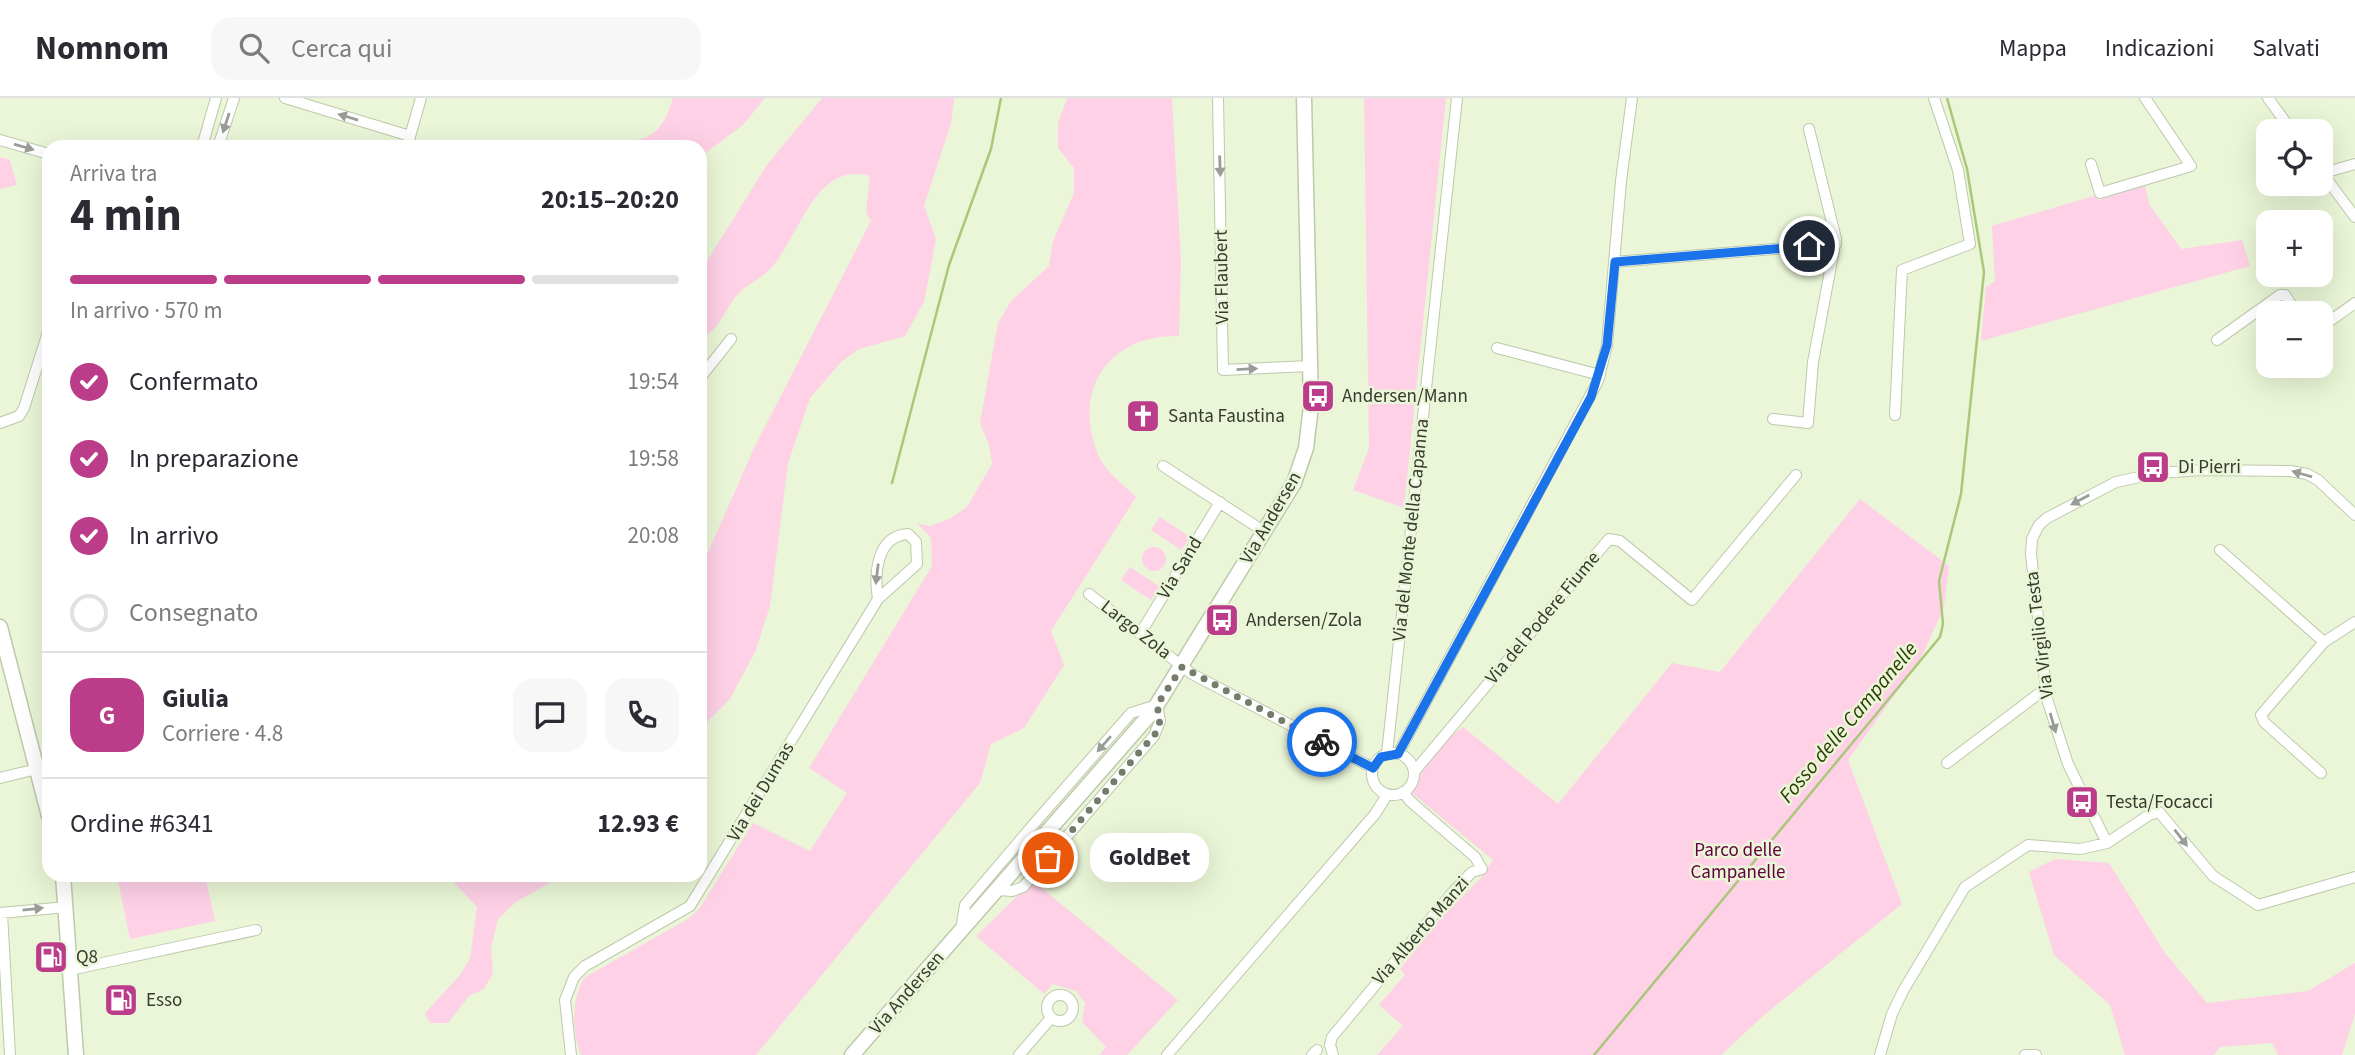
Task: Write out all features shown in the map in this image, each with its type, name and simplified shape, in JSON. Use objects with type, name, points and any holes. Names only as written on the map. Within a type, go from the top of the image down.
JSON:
[{"type":"street","points":[[204,140],[216,98]]},
{"type":"street","points":[[220,140],[233,98]]},
{"type":"street","points":[[285,98],[410,136]]},
{"type":"street","points":[[409,140],[421,98]]},
{"type":"street","name":"Via Flaubert","points":[[1218,98],[1223,370],[1311,366]]},
{"type":"street","name":"Via Andersen","points":[[852,1055],[1157,705],[1294,483],[1303,459],[1310,417],[1304,98]]},
{"type":"street","name":"Via del Monte della Capanna","points":[[1393,754],[1457,98]]},
{"type":"street","points":[[1393,754],[1586,407],[1600,375],[1607,345],[1621,181],[1632,98]]},
{"type":"street","points":[[1895,415],[1902,270],[1970,244],[1958,170],[1934,98]]},
{"type":"street","points":[[2091,164],[2100,193],[2191,166],[2145,98]]},
{"type":"street","points":[[2268,98],[2283,119]]},
{"type":"street","points":[[1773,419],[1808,424],[1813,362],[1836,243],[1809,129]]},
{"type":"street","points":[[0,140],[42,152]]},
{"type":"street","points":[[2333,168],[2355,163]]},
{"type":"street","points":[[2333,186],[2355,217]]},
{"type":"street","points":[[1615,262],[1836,243]]},
{"type":"street","points":[[2272,301],[2285,295],[2289,301]]},
{"type":"street","points":[[2333,319],[2355,303]]},
{"type":"street","points":[[2217,340],[2256,312]]},
{"type":"street","points":[[707,370],[731,340]]},
{"type":"street","points":[[1497,348],[1600,375]]},
{"type":"street","points":[[0,424],[19,416],[24,408],[42,351]]},
{"type":"street","points":[[1163,466],[1265,531]]},
{"type":"street","name":"Via Virgilio Testa","points":[[2107,843],[2068,764],[2052,721],[2045,689],[2031,554],[2033,535],[2047,518],[2104,487],[2127,479],[2180,471],[2298,472],[2318,480],[2355,515]]},
{"type":"street","name":"Via del Podere Fiume","points":[[1413,772],[1609,540],[1620,541],[1692,600],[1796,475]]},
{"type":"street","name":"Via Sand","points":[[1140,634],[1220,502]]},
{"type":"street","points":[[908,534],[916,542],[917,564],[878,599],[875,578],[885,545],[900,535],[908,534]]},
{"type":"street","points":[[2220,550],[2324,642]]},
{"type":"street","name":"Largo Zola","points":[[1089,594],[1182,667],[1373,768]]},
{"type":"street","name":"Via dei Dumas","points":[[707,877],[878,599]]},
{"type":"street","points":[[2321,773],[2263,721],[2261,715],[2324,642],[2355,622]]},
{"type":"street","points":[[0,627],[42,780]]},
{"type":"street","points":[[1947,763],[2045,689]]},
{"type":"street","name":"Via Andersen","points":[[961,931],[965,905],[1039,818],[1128,716],[1138,709],[1157,705]]},
{"type":"street","points":[[1167,1055],[1375,814],[1387,795],[1403,792],[1411,784],[1413,772],[1410,762],[1393,754],[1378,758],[1373,768],[1374,784],[1387,795]]},
{"type":"street","points":[[0,778],[37,769]]},
{"type":"street","name":"Via Alberto Manzi","points":[[1334,1055],[1330,1045],[1332,1037],[1452,893],[1472,872],[1482,869],[1475,857],[1410,802],[1403,792]]},
{"type":"street","points":[[1880,1055],[1892,1014],[1903,991],[1952,906],[1971,882],[2028,845],[2080,849],[2107,843],[2149,815],[2159,812],[2213,876],[2258,905],[2355,877]]},
{"type":"street","points":[[63,882],[76,1055]]},
{"type":"street","name":"Via dei Dumas","points":[[571,1055],[565,1000],[574,976],[585,966],[690,905],[704,882]]},
{"type":"street","points":[[10,1055],[1,913],[66,907]]},
{"type":"street","points":[[71,970],[256,930]]},
{"type":"street","points":[[1019,1055],[1051,1018]]},
{"type":"street","points":[[2025,1055],[2036,1055]]},
{"type":"green space","points":[[673,98],[765,98],[743,125],[707,152],[707,140],[638,140],[655,132],[667,114]]},
{"type":"green space","points":[[822,98],[954,98],[951,123],[924,206],[936,239],[924,302],[905,336],[859,349],[841,362],[810,398],[788,463],[770,606],[756,650],[730,699],[707,724],[707,554],[755,446],[871,221],[866,212],[870,176],[851,174],[835,180],[821,191],[768,271],[738,294],[718,325],[707,335],[707,261],[767,165]]},
{"type":"green space","points":[[1067,98],[1172,98],[1181,260],[1179,336],[1155,338],[1134,344],[1117,355],[1103,369],[1094,386],[1090,406],[1091,428],[1097,452],[1109,471],[1136,497],[1051,631],[1064,665],[1024,728],[991,744],[980,783],[756,1055],[581,1055],[574,1015],[577,994],[585,977],[688,919],[699,909],[753,823],[810,851],[847,793],[809,768],[932,566],[931,538],[917,523],[930,526],[951,518],[967,507],[992,464],[989,445],[980,423],[998,323],[1011,301],[1049,266],[1053,241],[1074,193],[1074,168],[1058,148],[1058,123]]},
{"type":"green space","points":[[1364,98],[1446,98],[1404,508],[1353,490],[1369,448]]},
{"type":"green space","points":[[0,157],[10,160],[17,185],[0,189]]},
{"type":"green space","points":[[2145,185],[2149,204],[2181,249],[2242,240],[2250,266],[1981,341],[1986,287],[1995,281],[1992,226],[2097,195],[2099,200]]},
{"type":"green space","name":"Parco delle Campanelle","points":[[1860,499],[1949,566],[1944,607],[1921,658],[1848,760],[1902,904],[1764,1015],[1721,1055],[1377,1055],[1403,1026],[1379,1005],[1405,975],[1400,969],[1440,919],[1479,880],[1493,860],[1412,793],[1440,748],[1463,727],[1558,804],[1672,663],[1720,672]]},
{"type":"green space","points":[[1160,517],[1190,537],[1181,550],[1151,530]]},
{"type":"green space","points":[[1154,547],[1165,554],[1166,559],[1159,570],[1154,571],[1143,564],[1142,559],[1149,548]]},
{"type":"green space","points":[[1130,567],[1160,587],[1151,600],[1121,580]]},
{"type":"green space","points":[[2055,859],[2109,863],[2165,953],[2207,1003],[2308,991],[2355,963],[2355,1014],[2342,1055],[2278,1055],[2272,1043],[2220,1047],[2214,1055],[2125,1055],[2110,1005],[2054,955],[2029,872]]},
{"type":"green space","points":[[1033,881],[1178,1000],[1127,1055],[1099,1055],[1106,1047],[1082,1022],[1085,1003],[1076,991],[1053,984],[1044,994],[976,936]]},
{"type":"green space","points":[[118,882],[207,882],[215,921],[130,939]]},
{"type":"green space","points":[[454,882],[551,882],[516,902],[498,919],[491,948],[493,973],[484,989],[469,996],[448,1023],[430,1023],[425,1013],[460,975],[470,958],[477,907]]},
{"type":"waterway","points":[[892,483],[949,265],[991,149],[1001,98]]},
{"type":"waterway","name":"Fosso delle Campanelle","points":[[1594,1055],[1940,637],[1943,624],[1939,581],[1961,494],[1984,272],[1967,169],[1947,98]]},
{"type":"way so far","points":[[1048,858],[1156,733],[1160,721],[1157,705],[1182,667],[1322,742]]},
{"type":"place","name":"Andersen/Mann","points":[[1318,396]]},
{"type":"place","name":"Santa Faustina","points":[[1143,416]]},
{"type":"place","name":"Di Pierri","points":[[2153,467]]},
{"type":"place","name":"Andersen/Zola","points":[[1222,620]]},
{"type":"place","name":"Testa/Focacci","points":[[2082,802]]},
{"type":"place","name":"GoldBet","points":[[1048,858]]},
{"type":"place","name":"Q8","points":[[51,957]]},
{"type":"place","name":"Esso","points":[[121,1000]]},
{"type":"route","points":[[1322,742],[1373,768],[1378,758],[1387,754],[1398,754],[1591,397],[1603,366],[1607,345],[1615,262],[1809,246]]}]
